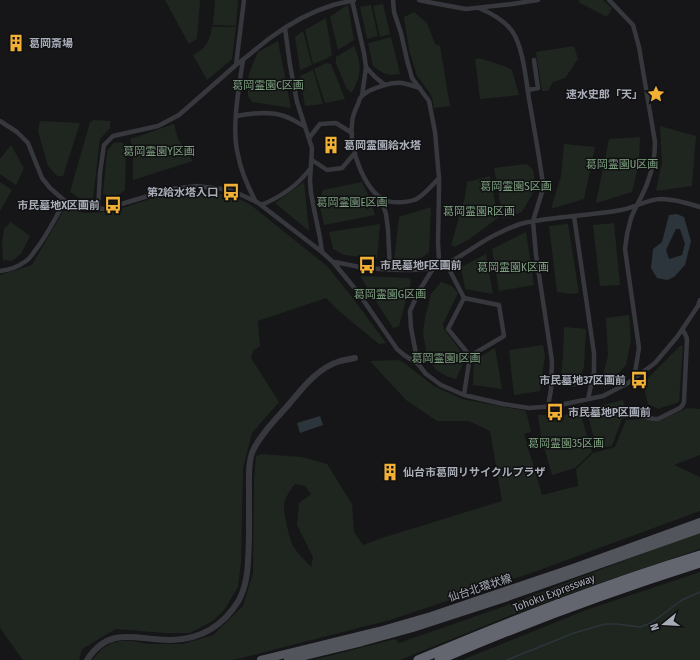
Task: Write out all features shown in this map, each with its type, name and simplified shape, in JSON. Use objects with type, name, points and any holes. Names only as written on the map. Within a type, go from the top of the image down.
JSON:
[{"type":"highway","name":"Tohoku Expressway","points":[[418,660],[556,604],[700,555]]},
{"type":"highway","name":"Tohoku Expressway","points":[[439,660],[570,607],[700,563]]},
{"type":"main road","name":"仙台北環状線","points":[[262,660],[409,623],[510,590],[700,522]]},
{"type":"main road","name":"仙台北環状線","points":[[288,660],[362,642],[459,614],[700,529]]},
{"type":"street","points":[[236,65],[244,0]]},
{"type":"street","points":[[98,209],[100,173],[104,145],[113,136],[158,126],[179,115],[269,38],[302,18],[319,10],[353,0],[366,67],[362,96],[355,109],[352,124],[352,144],[357,162],[364,178],[374,192],[385,201],[398,203],[414,200],[439,178]]},
{"type":"street","points":[[393,0],[394,12],[412,78],[429,101],[435,132],[439,178],[439,259],[418,291],[410,311],[411,328],[418,364]]},
{"type":"street","points":[[419,0],[466,9],[538,0]]},
{"type":"street","points":[[609,0],[633,25],[639,47],[655,142],[653,166],[648,181],[631,217],[625,248],[639,348],[634,379]]},
{"type":"street","points":[[480,8],[496,17],[512,30],[516,37],[522,57],[528,90],[543,184],[533,221],[536,255],[552,361],[551,390],[548,406]]},
{"type":"street","points":[[285,28],[297,102],[312,148],[310,181],[322,252]]},
{"type":"street","points":[[243,60],[235,133],[237,155],[243,175],[256,202]]},
{"type":"street","points":[[528,90],[538,88],[534,60]]},
{"type":"street","points":[[366,67],[385,85]]},
{"type":"street","points":[[362,96],[385,85],[402,83],[420,88]]},
{"type":"street","points":[[237,116],[256,113],[274,114],[284,116],[304,126]]},
{"type":"street","points":[[0,121],[17,132],[28,143],[42,178],[50,188],[65,201],[85,208],[105,209],[172,189],[197,186],[230,190],[256,202],[333,262],[357,291],[397,349],[418,364],[426,374],[441,385],[464,395],[529,408],[603,396],[628,383],[655,363],[683,330],[698,306],[700,300]]},
{"type":"street","points":[[309,138],[320,124],[336,123],[352,133]]},
{"type":"street","points":[[312,160],[327,170],[342,168],[355,153]]},
{"type":"street","points":[[261,205],[280,197],[298,182],[311,168]]},
{"type":"street","points":[[381,198],[386,214],[388,229],[390,270]]},
{"type":"street","points":[[333,262],[390,270],[407,271],[433,268],[449,262],[498,233],[523,223],[625,210],[649,201],[660,199],[682,201],[700,206]]},
{"type":"street","points":[[0,272],[19,265],[27,260],[39,246],[65,201]]},
{"type":"street","points":[[574,216],[594,353],[594,372],[588,399]]},
{"type":"street","points":[[444,264],[449,269],[464,298]]},
{"type":"street","points":[[464,298],[499,305],[504,336],[470,356]]},
{"type":"street","points":[[464,298],[448,329],[470,356],[464,395]]},
{"type":"street","points":[[641,416],[658,419],[680,408],[684,402],[687,339],[683,330]]},
{"type":"street","points":[[87,660],[95,649],[113,638],[128,636],[172,640],[186,638],[197,636],[206,632],[223,621],[239,599],[247,579],[249,475],[251,455],[257,442],[308,381],[318,372],[340,361],[355,358]]},
{"type":"green space","points":[[165,0],[200,0],[197,39],[189,44]]},
{"type":"green space","points":[[215,0],[238,0],[236,26],[213,25]]},
{"type":"green space","points":[[580,0],[603,0],[612,8],[607,17],[578,2]]},
{"type":"green space","points":[[383,4],[390,34],[380,37],[373,6]]},
{"type":"green space","points":[[348,5],[354,40],[338,50],[330,17]]},
{"type":"green space","points":[[371,5],[378,36],[367,39],[360,7]]},
{"type":"green space","points":[[414,12],[427,23],[435,44],[440,46],[450,106],[434,108],[429,92],[417,76],[409,50],[404,17]]},
{"type":"green space","points":[[326,18],[332,55],[313,64],[305,30]]},
{"type":"green space","points":[[212,27],[236,27],[232,59],[207,80],[193,55],[207,44]]},
{"type":"green space","points":[[303,31],[312,65],[300,70],[295,37]]},
{"type":"green space","points":[[391,37],[400,74],[386,74],[373,66],[368,43]]},
{"type":"green space","name":"葛岡霊園C区画","points":[[278,41],[291,108],[252,102],[248,96],[249,74],[258,52]]},
{"type":"green space","points":[[354,46],[359,60],[360,71],[352,93],[347,89],[336,64],[336,57]]},
{"type":"green space","points":[[574,46],[578,59],[565,78],[553,82],[548,91],[542,91],[536,52]]},
{"type":"green space","points":[[479,58],[512,70],[519,95],[480,99],[475,59]]},
{"type":"green space","points":[[326,63],[331,64],[345,99],[325,103],[314,69]]},
{"type":"green space","points":[[313,70],[323,104],[305,106],[300,76]]},
{"type":"green space","points":[[94,120],[110,121],[110,128],[100,139],[93,198],[81,199],[70,192],[90,122]]},
{"type":"green space","points":[[40,121],[80,123],[63,176],[57,176],[48,166],[38,131]]},
{"type":"green space","name":"葛岡霊園Y区画","points":[[174,124],[178,139],[193,161],[133,180],[133,151],[130,139]]},
{"type":"green space","points":[[660,126],[696,136],[692,186],[656,191],[662,162]]},
{"type":"green space","name":"葛岡霊園U区画","points":[[640,137],[639,163],[632,192],[596,203],[609,139]]},
{"type":"green space","points":[[122,142],[126,148],[125,190],[115,197],[103,194],[107,151],[114,143]]},
{"type":"green space","points":[[564,144],[595,147],[584,199],[551,209],[561,176]]},
{"type":"green space","points":[[11,145],[24,168],[16,185],[0,174],[0,159]]},
{"type":"green space","name":"葛岡霊園S区画","points":[[527,164],[533,170],[536,188],[522,212],[503,219],[494,168]]},
{"type":"green space","name":"葛岡霊園R区画","points":[[490,176],[498,218],[468,240],[455,247],[451,245],[465,197],[467,182]]},
{"type":"green space","points":[[0,182],[12,190],[0,211]]},
{"type":"green space","points":[[304,182],[309,231],[275,203]]},
{"type":"green space","name":"葛岡霊園E区画","points":[[362,182],[370,199],[375,215],[324,225],[319,203],[323,190]]},
{"type":"green space","points":[[189,191],[232,195],[251,205],[328,267],[386,343],[379,344],[339,311],[326,298],[258,321],[260,346],[253,351],[251,358],[279,402],[252,433],[243,468],[241,562],[238,587],[224,610],[213,621],[190,633],[165,633],[116,629],[82,649],[79,660],[23,660],[0,628],[0,275],[32,265],[66,206],[84,213],[109,212],[163,195]]},
{"type":"green space","points":[[431,207],[429,252],[423,257],[400,263],[394,262],[399,217]]},
{"type":"green space","points":[[11,222],[30,236],[21,254],[12,261],[3,260],[2,243],[4,229]]},
{"type":"green space","points":[[614,223],[620,285],[600,286],[593,225]]},
{"type":"green space","points":[[380,224],[377,259],[344,255],[333,249],[329,232]]},
{"type":"green space","points":[[568,224],[579,293],[571,294],[557,292],[549,226]]},
{"type":"green space","name":"葛岡霊園K区画","points":[[526,232],[534,285],[499,291],[492,249]]},
{"type":"green space","points":[[486,254],[493,294],[465,289],[461,267]]},
{"type":"green space","name":"葛岡霊園G区画","points":[[360,276],[409,278],[411,282],[399,326],[393,328]]},
{"type":"green space","name":"葛岡霊園I区画","points":[[441,282],[452,286],[458,293],[443,324],[444,329],[463,354],[465,360],[456,379],[446,376],[436,370],[427,356],[423,333],[431,294]]},
{"type":"green space","points":[[629,315],[631,340],[626,365],[616,376],[603,375],[608,356],[606,318]]},
{"type":"green space","points":[[564,327],[586,329],[584,367],[576,387],[560,386]]},
{"type":"green space","points":[[543,345],[545,356],[540,391],[514,395],[509,350]]},
{"type":"green space","points":[[680,346],[683,346],[679,402],[658,409],[648,404],[643,383]]},
{"type":"green space","points":[[495,348],[502,389],[473,385],[474,360]]},
{"type":"green space","points":[[400,360],[434,386],[462,399],[526,411],[531,432],[524,434],[542,495],[578,486],[576,469],[593,453],[615,447],[626,420],[641,419],[659,421],[687,408],[700,409],[700,455],[674,465],[700,477],[700,511],[534,572],[390,620],[233,660],[92,660],[102,649],[112,643],[121,641],[132,641],[147,644],[183,644],[213,635],[243,606],[253,573],[254,480],[256,456],[262,454],[302,457],[327,464],[352,504],[354,532],[363,545],[502,501],[490,431],[469,421],[437,421],[406,400],[370,361]],"holes":[[[295,484],[305,486],[311,494],[299,503],[297,525],[313,557],[311,567],[293,546],[284,507],[286,498]]]},
{"type":"green space","points":[[623,400],[628,417],[622,419],[612,446],[597,449],[586,409]]},
{"type":"green space","name":"葛岡霊園35区画","points":[[579,409],[592,452],[575,468],[552,475],[541,436],[538,415],[565,415]]},
{"type":"green space","points":[[700,532],[700,549],[585,588],[509,616],[400,660],[313,660],[395,639],[399,643],[505,606]]},
{"type":"green space","points":[[700,572],[700,660],[462,660],[586,610]]},
{"type":"shaded area","points":[[677,214],[684,217],[691,241],[685,265],[674,277],[667,280],[657,278],[651,268],[653,249],[662,242],[669,215]],"holes":[[[676,229],[680,229],[685,244],[682,255],[669,259],[666,250]]]},
{"type":"shaded area","points":[[320,416],[323,425],[300,433],[297,423]]},
{"type":"waterway","points":[[507,660],[574,633],[605,624],[640,627],[651,623],[682,600],[700,592]]},
{"type":"place","name":"葛岡斎場","points":[[16,43]]},
{"type":"place","name":"速水史郎「天」","points":[[656,94]]},
{"type":"place","name":"葛岡霊園給水塔","points":[[331,145]]},
{"type":"place","name":"第2給水塔入口","points":[[231,192]]},
{"type":"place","name":"市民墓地X区画前","points":[[113,205]]},
{"type":"place","name":"市民墓地F区画前","points":[[367,265]]},
{"type":"place","name":"市民墓地37区画前","points":[[639,380]]},
{"type":"place","name":"市民墓地P区画前","points":[[555,412]]},
{"type":"place","name":"仙台市葛岡リサイクルプラザ","points":[[390,472]]}]
